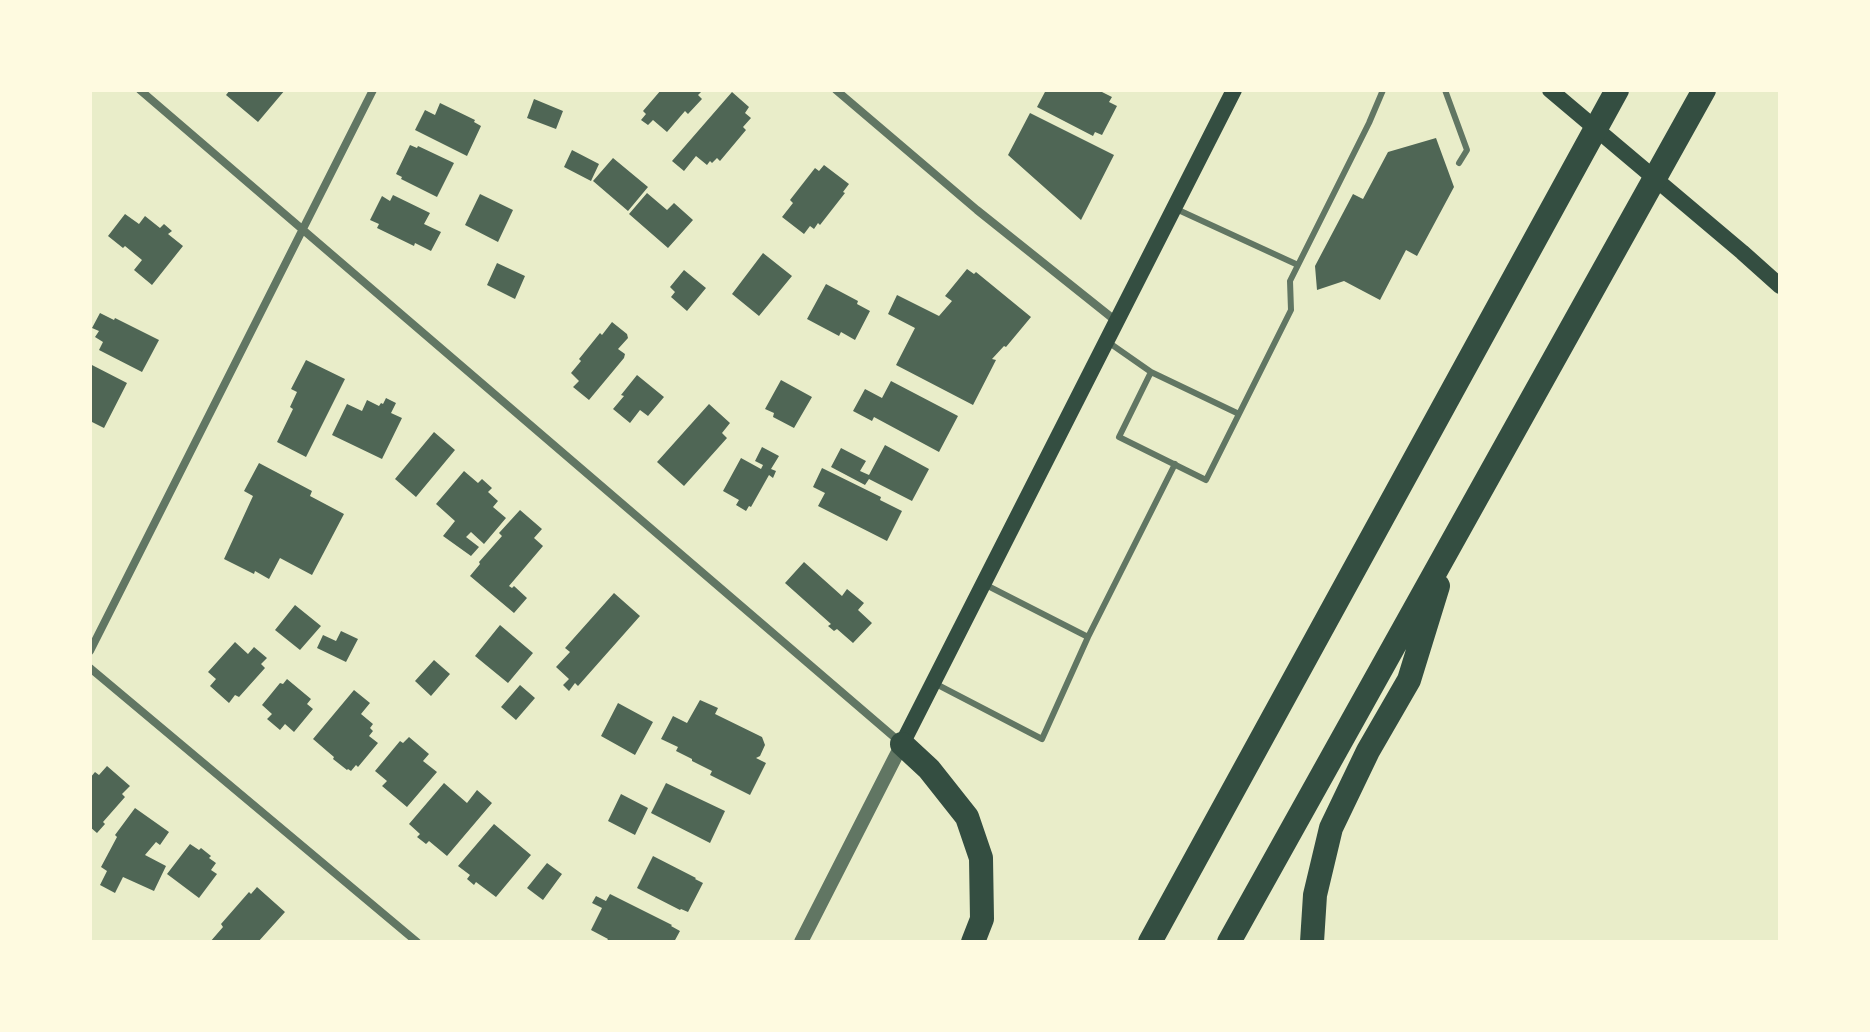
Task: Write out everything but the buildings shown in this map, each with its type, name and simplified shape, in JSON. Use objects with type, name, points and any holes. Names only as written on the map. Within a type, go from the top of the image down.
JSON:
[{"type":"highway","points":[[1150,942],[1617,90]]},
{"type":"highway","points":[[1229,942],[1704,90]]},
{"type":"highway","points":[[1312,942],[1315,895],[1331,828],[1368,751],[1409,680],[1453,538]]},
{"type":"highway","points":[[902,744],[929,769],[967,817],[981,858],[982,919],[973,942]]},
{"type":"main road","points":[[902,744],[1234,90]]},
{"type":"main road","points":[[1550,90],[1780,286]]},
{"type":"street","points":[[140,90],[902,744],[801,942]]},
{"type":"street","points":[[90,651],[373,90]]},
{"type":"street","points":[[836,90],[977,210],[1117,321]]},
{"type":"street","points":[[90,668],[417,942]]},
{"type":"lane","points":[[1151,372],[1119,437],[1206,480],[1291,310],[1290,281],[1383,90]]},
{"type":"lane","points":[[1445,90],[1467,150],[1459,163]]},
{"type":"lane","points":[[1174,208],[1298,265]]},
{"type":"lane","points":[[1107,341],[1151,372],[1239,414]]},
{"type":"lane","points":[[933,682],[1042,739],[1088,637],[1175,464]]},
{"type":"lane","points":[[983,584],[1088,637]]}]
